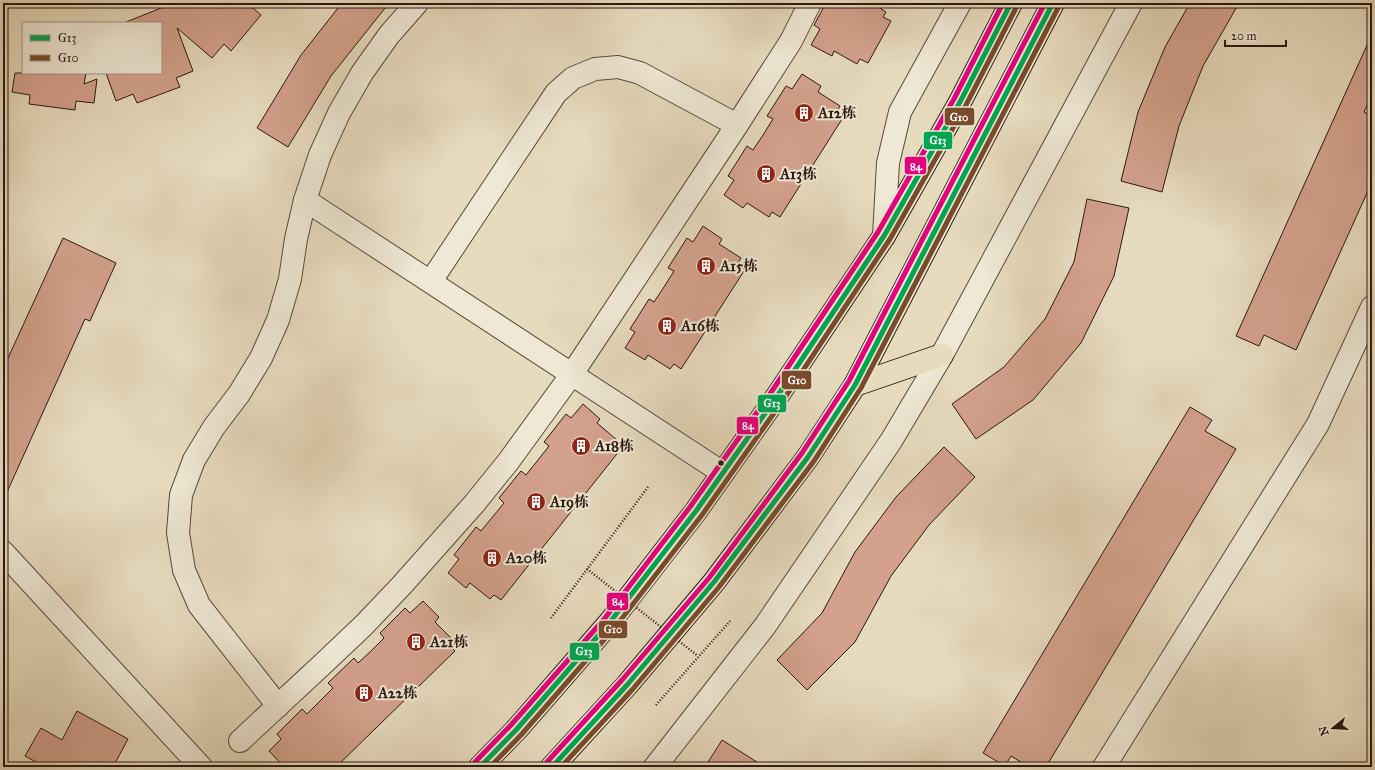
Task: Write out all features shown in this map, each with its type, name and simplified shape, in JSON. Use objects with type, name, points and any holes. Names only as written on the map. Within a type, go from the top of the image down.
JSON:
[{"type":"highway","points":[[480,767],[516,730],[610,622],[696,511],[778,395],[884,236],[960,102],[1011,3]]},
{"type":"highway","points":[[552,767],[627,685],[714,582],[808,457],[855,385],[1053,3]]},
{"type":"highway","points":[[855,385],[942,355]]},
{"type":"street","points":[[278,706],[199,605],[184,570],[178,533],[181,495],[194,460],[214,427],[239,394],[261,358],[278,320],[290,280],[296,239],[305,200],[320,155],[339,113],[362,73],[389,35],[417,3]]},
{"type":"street","points":[[240,741],[364,625],[439,545],[508,462],[572,374],[737,125],[792,41],[810,3]]},
{"type":"street","points":[[884,236],[888,163],[900,112],[960,3]]},
{"type":"street","points":[[655,767],[765,626],[891,441],[942,355],[1131,3]]},
{"type":"street","points":[[431,282],[556,92],[573,78],[595,69],[618,67],[640,73],[737,125]]},
{"type":"street","points":[[305,200],[723,473]]},
{"type":"street","points":[[1104,767],[1318,424],[1372,307]]},
{"type":"street","points":[[3,552],[201,767]]},
{"type":"path","points":[[551,618],[648,488]]},
{"type":"path","points":[[587,570],[698,656]]},
{"type":"path","points":[[656,705],[730,620]]},
{"type":"building","points":[[161,3],[247,3],[261,15],[231,51],[224,44],[212,58],[177,28],[193,71],[176,78],[180,87],[137,103],[133,94],[116,101],[106,74],[162,74],[162,22],[126,22],[161,8]]},
{"type":"building","points":[[342,3],[389,3],[331,76],[288,147],[257,128],[301,55]]},
{"type":"building","points":[[826,3],[872,3],[886,12],[883,17],[891,21],[868,63],[860,59],[857,64],[834,51],[832,56],[811,45],[820,29],[814,25]]},
{"type":"building","points":[[1190,3],[1239,3],[1203,66],[1179,126],[1162,192],[1121,181],[1138,112],[1165,47]]},
{"type":"building","points":[[1372,34],[1372,95],[1364,112],[1372,116],[1372,182],[1296,350],[1264,335],[1259,346],[1236,336]]},
{"type":"building","points":[[15,73],[86,74],[84,84],[97,79],[94,103],[76,101],[75,110],[29,104],[30,95],[12,92]]},
{"type":"building","points":[[802,74],[821,86],[818,92],[840,106],[837,111],[844,116],[780,217],[772,212],[769,217],[747,203],[743,208],[724,195],[734,180],[728,176],[747,146],[753,150],[763,135],[773,119],[767,116],[786,86],[792,89]]},
{"type":"building","points":[[1087,199],[1129,208],[1114,276],[1081,343],[1033,400],[976,439],[952,404],[1004,367],[1045,319],[1074,262]]},
{"type":"building","points":[[703,226],[722,239],[719,244],[741,258],[738,263],[746,268],[681,369],[674,364],[670,369],[648,355],[645,360],[625,348],[635,332],[630,329],[649,299],[654,302],[664,287],[674,271],[668,268],[687,238],[693,242]]},
{"type":"building","points":[[63,238],[116,263],[90,321],[85,319],[3,501],[3,369]]},
{"type":"building","points":[[583,404],[600,419],[597,423],[617,440],[614,445],[620,450],[501,600],[494,595],[490,599],[470,583],[466,588],[448,573],[459,559],[454,555],[476,527],[481,531],[504,503],[499,498],[521,471],[526,475],[538,460],[549,446],[544,442],[566,414],[571,418]]},
{"type":"building","points":[[1190,407],[1212,420],[1205,431],[1236,449],[1046,767],[1029,767],[1011,756],[1005,766],[983,753]]},
{"type":"building","points":[[944,447],[975,477],[929,525],[891,576],[855,642],[807,690],[777,660],[822,613],[855,552],[896,497]]},
{"type":"building","points":[[423,601],[439,617],[435,622],[453,640],[449,645],[455,651],[336,767],[284,767],[269,751],[281,739],[277,734],[302,709],[307,714],[333,688],[328,683],[354,658],[358,663],[371,651],[384,638],[380,633],[405,608],[410,613]]},
{"type":"building","points":[[77,711],[128,739],[113,767],[45,767],[25,756],[41,728],[62,740]]},
{"type":"building","points":[[722,740],[765,767],[705,767]]},
{"type":"transit line","name":"84","points":[[475,762],[511,725],[605,618],[690,507],[772,391],[878,232],[954,99],[1003,3]]},
{"type":"transit line","name":"G13","points":[[480,767],[516,730],[610,622],[696,511],[778,395],[884,236],[960,102],[1011,3]]},
{"type":"transit line","name":"84","points":[[547,762],[622,680],[709,578],[802,453],[849,381],[1045,3]]},
{"type":"transit line","name":"G13","points":[[552,767],[627,685],[714,582],[808,457],[855,385],[1053,3]]},
{"type":"transit line","name":"G10","points":[[490,767],[521,735],[616,626],[702,515],[784,399],[890,239],[966,105],[1017,6]]},
{"type":"transit line","name":"G10","points":[[561,767],[632,690],[719,587],[814,461],[861,388],[1059,6]]},
{"type":"place","name":"A12栋","points":[[804,113]]},
{"type":"place","name":"A13栋","points":[[766,174]]},
{"type":"place","name":"A15栋","points":[[706,266]]},
{"type":"place","name":"A16栋","points":[[667,326]]},
{"type":"place","name":"A18栋","points":[[581,446]]},
{"type":"place","name":"A19栋","points":[[536,502]]},
{"type":"place","name":"A20栋","points":[[492,558]]},
{"type":"place","name":"A21栋","points":[[416,642]]},
{"type":"place","name":"A22栋","points":[[364,693]]}]
